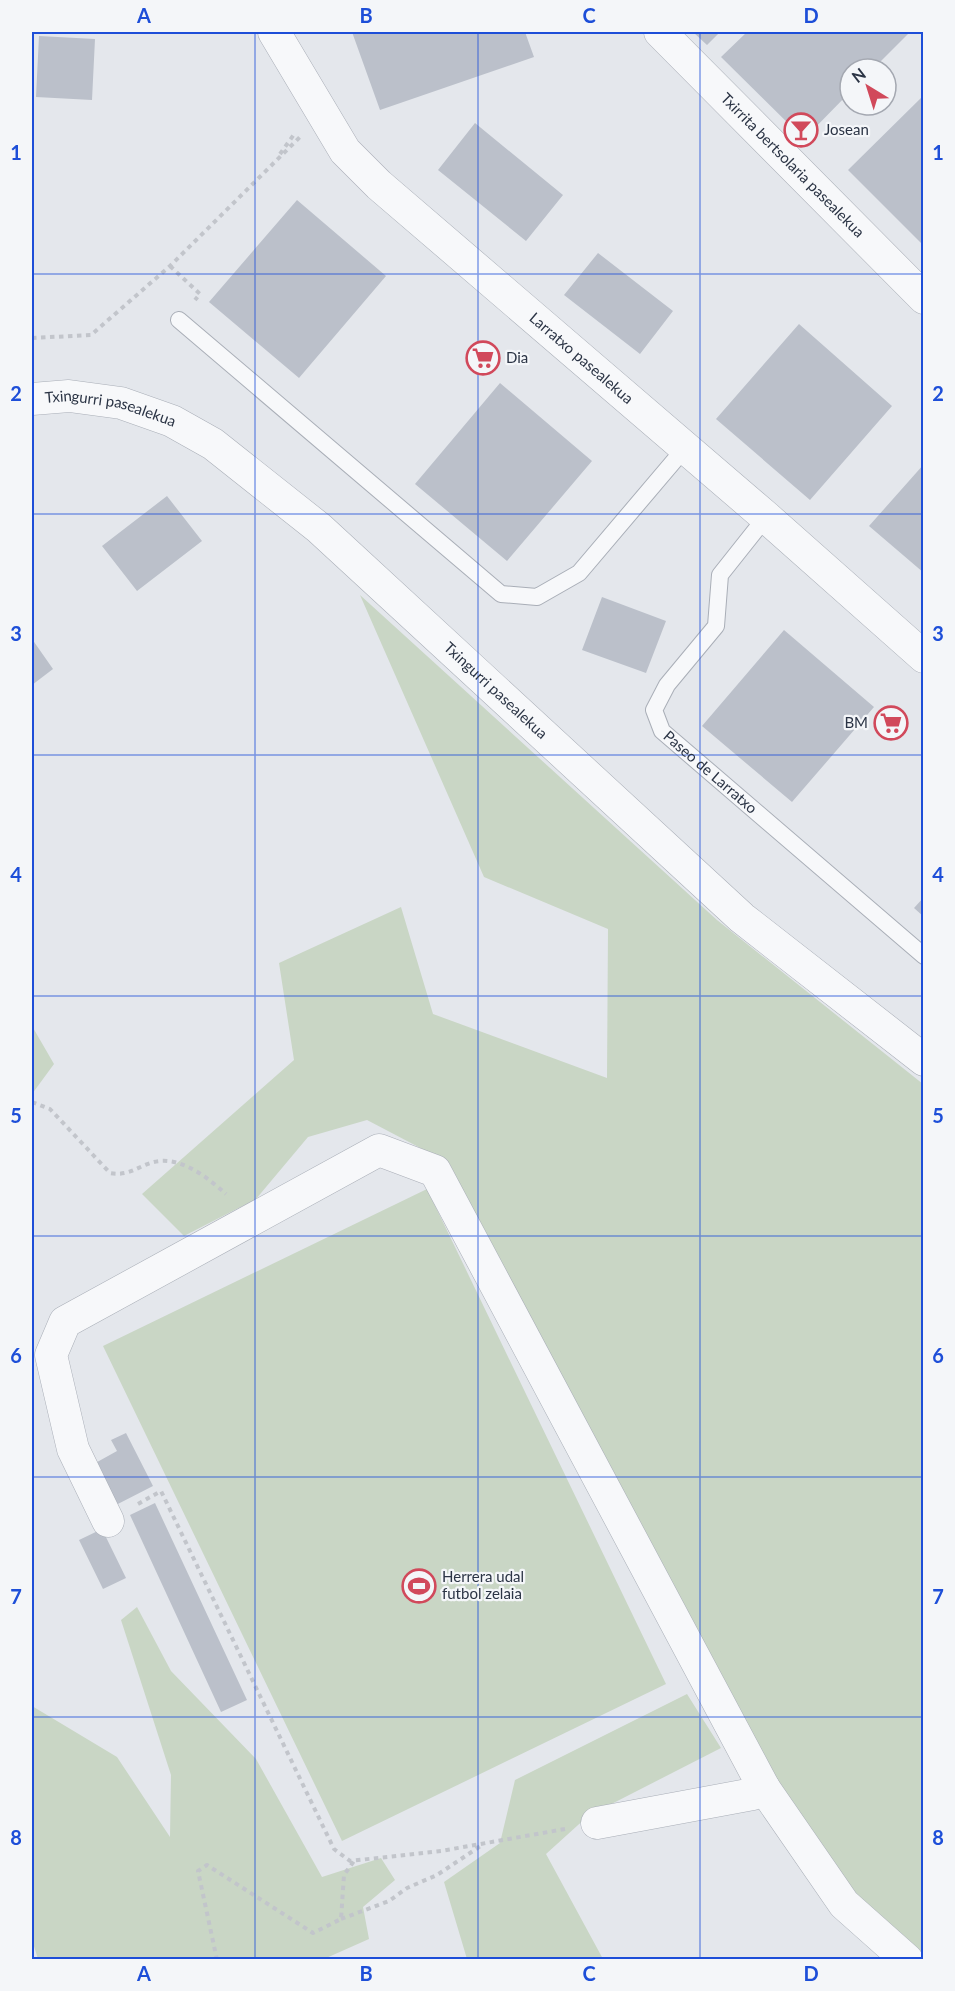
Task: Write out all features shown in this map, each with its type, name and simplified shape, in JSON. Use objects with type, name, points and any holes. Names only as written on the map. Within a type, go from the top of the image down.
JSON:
[{"type":"street","name":"Larratxo pasealekua","points":[[274,32],[345,152],[379,185],[766,517],[924,657]]},
{"type":"street","name":"Txirrita bertsolaria pasealekua","points":[[660,32],[924,298]]},
{"type":"street","name":"Txingurri pasealekua","points":[[32,399],[69,396],[121,403],[172,421],[213,444],[319,528],[742,918],[924,1060]]},
{"type":"street","points":[[108,1521],[73,1449],[51,1355],[65,1322],[379,1150],[435,1171],[764,1788],[844,1904],[907,1959]]},
{"type":"street","points":[[597,1823],[753,1794],[764,1788]]},
{"type":"lane","points":[[178,320],[501,594],[537,597],[579,573],[685,448]]},
{"type":"lane","name":"Paseo de Larratxo","points":[[766,517],[720,574],[716,626],[667,685],[654,710],[662,731],[924,956]]},
{"type":"path","points":[[32,338],[92,334],[170,266],[273,165]]},
{"type":"path","points":[[170,266],[200,294],[178,320]]},
{"type":"path","points":[[32,1102],[50,1109],[110,1173],[123,1175],[159,1161],[177,1163],[199,1173],[234,1201],[271,1209]]},
{"type":"path","points":[[108,1521],[161,1491],[334,1849],[350,1861],[441,1851],[597,1823]]},
{"type":"path","points":[[217,1959],[198,1871],[207,1865],[313,1933],[341,1919],[389,1901],[407,1888],[437,1875],[487,1842]]},
{"type":"path","points":[[341,1919],[344,1875],[355,1860]]},
{"type":"green space","points":[[360,595],[717,920],[923,1084],[923,1955],[846,1887],[771,1787],[449,1163],[367,1120],[308,1137],[256,1199],[184,1236],[142,1194],[294,1060],[279,963],[401,907],[433,1014],[607,1078],[608,929],[484,877]]},
{"type":"green space","points":[[32,1026],[54,1064],[32,1094]]},
{"type":"green space","name":"Herrera udal futbol zelaia","points":[[427,1189],[666,1684],[342,1841],[103,1346]]},
{"type":"green space","points":[[137,1607],[171,1671],[256,1759],[322,1877],[381,1858],[395,1880],[363,1907],[369,1939],[324,1959],[38,1959],[32,1940],[32,1706],[117,1757],[170,1837],[171,1775],[121,1620]]},
{"type":"green space","points":[[687,1694],[721,1748],[588,1816],[546,1854],[603,1959],[467,1959],[444,1882],[500,1843],[515,1780]]},
{"type":"building","points":[[352,32],[525,32],[534,57],[380,110]]},
{"type":"building","points":[[693,32],[720,32],[707,45]]},
{"type":"building","points":[[747,32],[906,32],[908,34],[885,57],[838,57],[838,104],[804,139],[721,57]]},
{"type":"building","points":[[39,36],[95,39],[92,100],[36,97]]},
{"type":"building","points":[[924,95],[924,246],[848,170]]},
{"type":"building","points":[[475,123],[563,195],[526,241],[438,170]]},
{"type":"building","points":[[297,200],[386,276],[299,378],[209,302]]},
{"type":"building","points":[[598,253],[673,311],[640,354],[564,295]]},
{"type":"building","points":[[799,324],[892,406],[810,500],[716,419]]},
{"type":"building","points":[[500,383],[592,461],[507,561],[415,484]]},
{"type":"building","points":[[924,464],[924,573],[869,526]]},
{"type":"building","points":[[167,496],[202,541],[137,591],[102,546]]},
{"type":"building","points":[[602,597],[666,621],[646,673],[582,650]]},
{"type":"building","points":[[784,630],[874,707],[792,802],[702,726]]},
{"type":"building","points":[[32,639],[53,669],[32,685]]},
{"type":"building","points":[[924,897],[924,917],[914,908]]},
{"type":"building","points":[[126,1433],[153,1486],[112,1507],[90,1466],[117,1451],[111,1440]]},
{"type":"building","points":[[155,1503],[247,1700],[221,1712],[130,1515]]},
{"type":"building","points":[[102,1529],[126,1578],[103,1589],[79,1540]]},
{"type":"place","name":"Josean","points":[[801,130]]},
{"type":"place","name":"Dia","points":[[483,358]]},
{"type":"place","name":"BM","points":[[891,723]]},
{"type":"place","name":"Herrera udal futbol zelaia","points":[[419,1586]]}]
